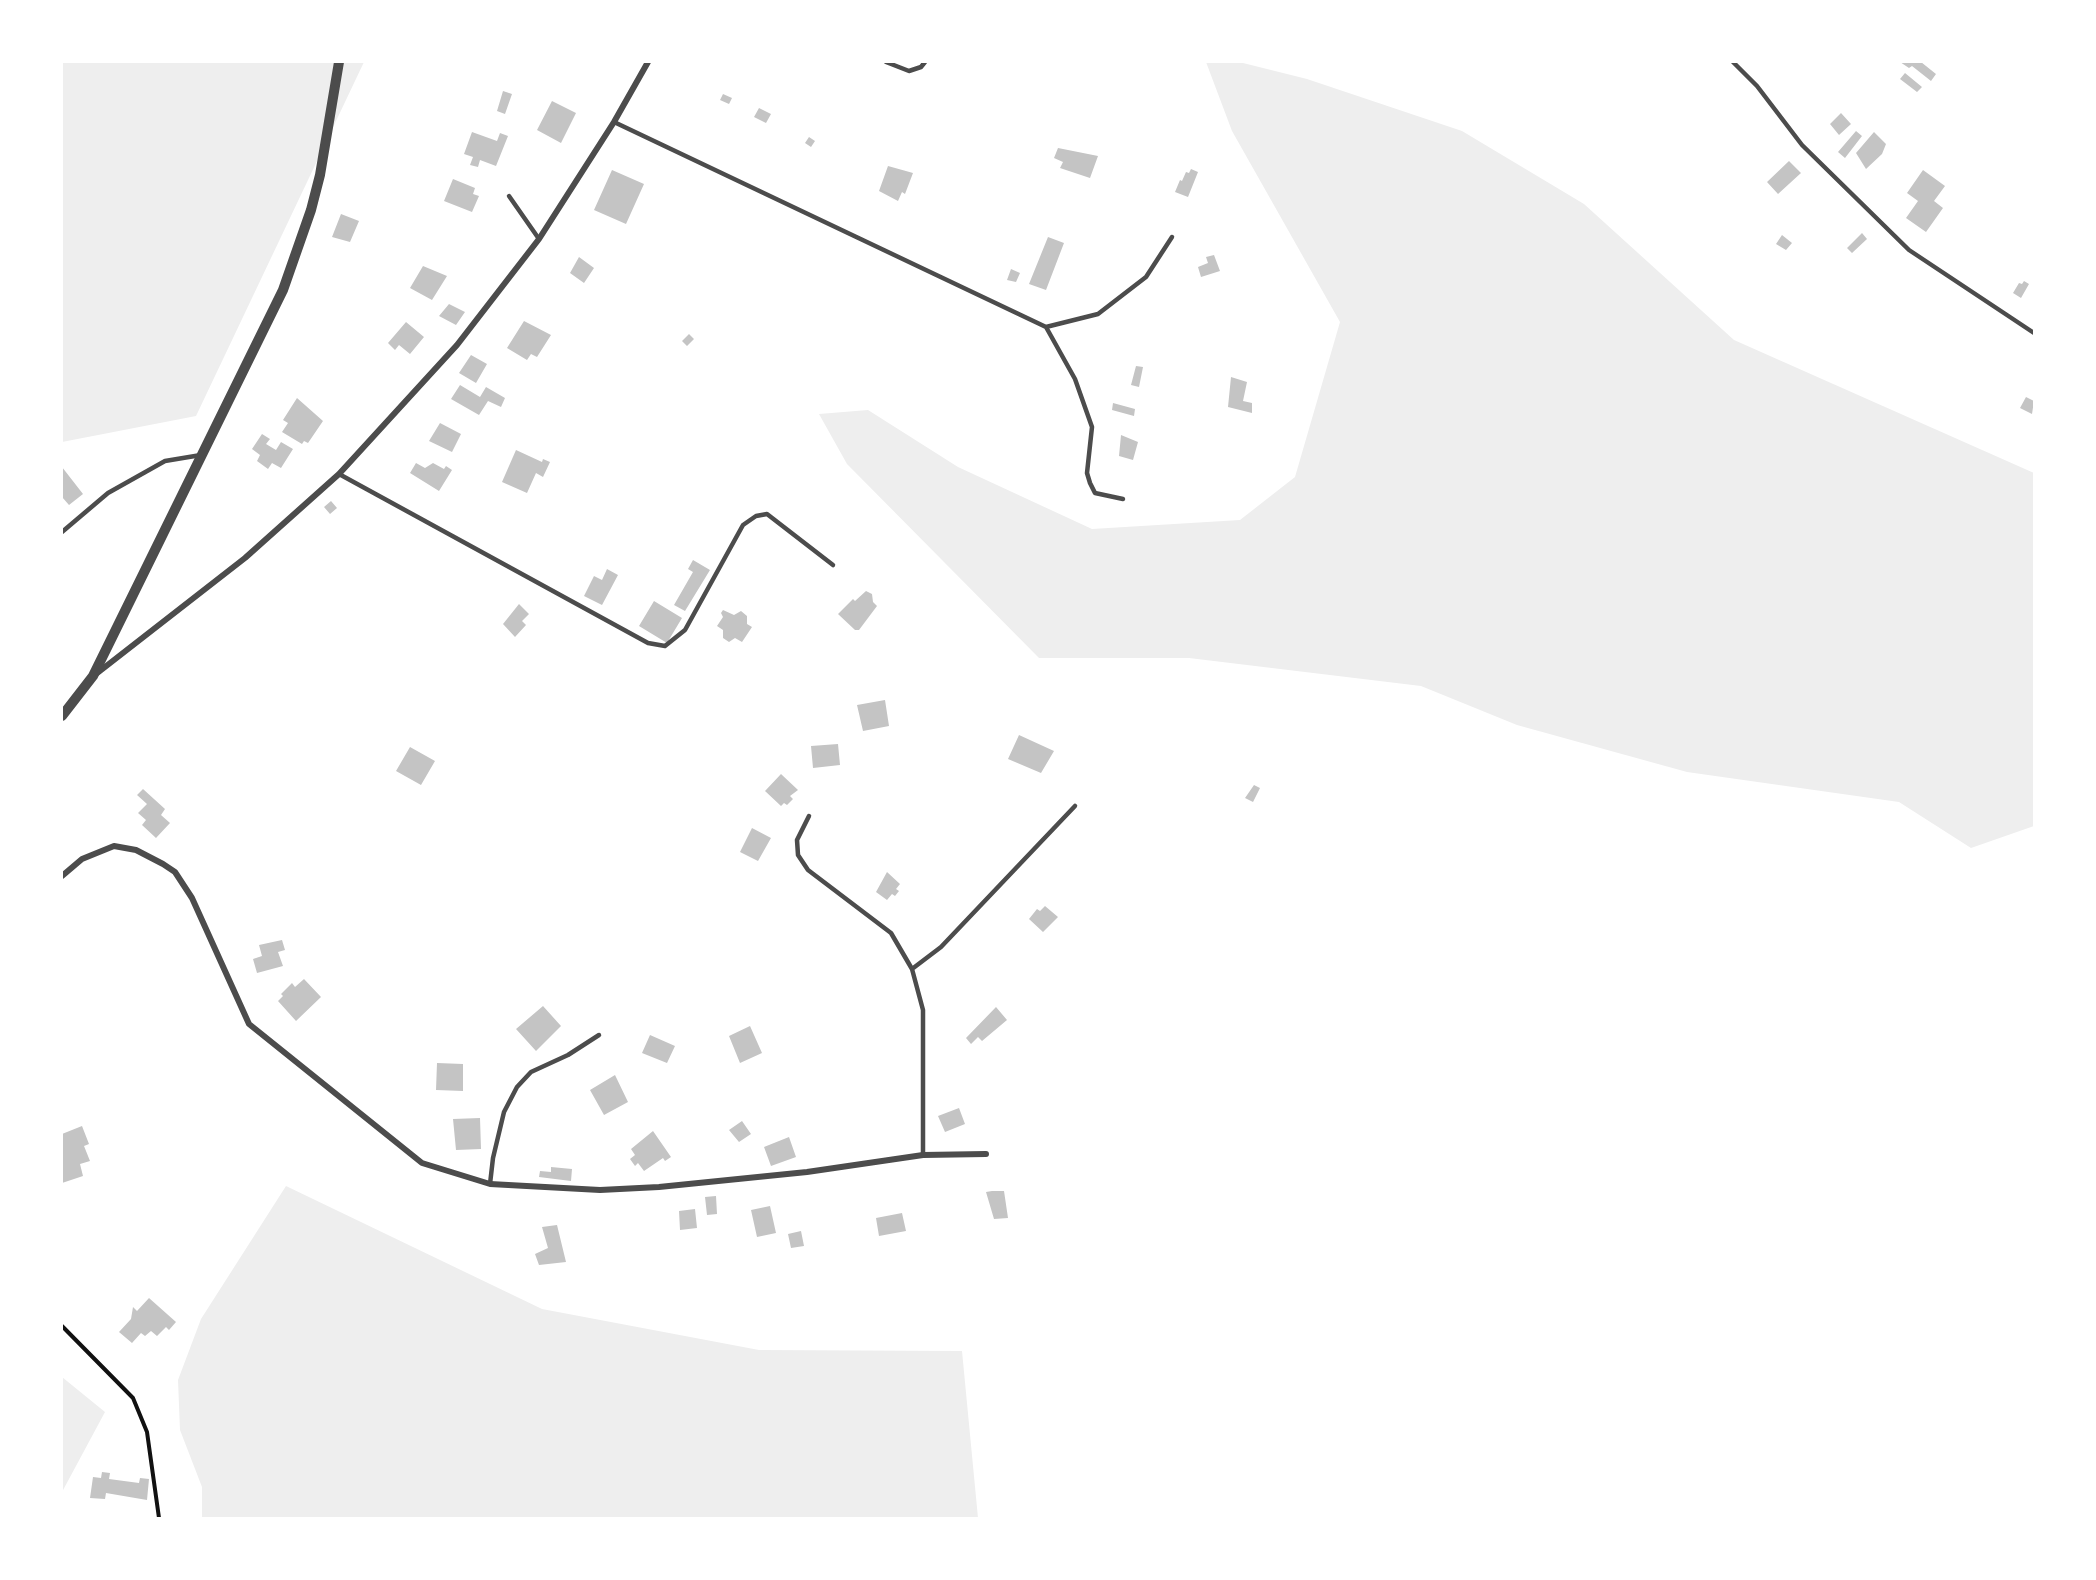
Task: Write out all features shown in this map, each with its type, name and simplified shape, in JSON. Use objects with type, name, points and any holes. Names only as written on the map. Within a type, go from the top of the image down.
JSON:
[{"type":"street","points":[[62,716],[93,676],[269,324],[300,243],[320,175],[339,62]]},
{"type":"street","points":[[93,676],[245,558],[339,474],[457,345],[539,239],[614,122],[648,62]]},
{"type":"street","points":[[62,876],[82,859],[114,846],[136,850],[163,864],[174,872],[192,897],[249,1024],[422,1163],[490,1184],[600,1190],[659,1187],[807,1172],[923,1155],[986,1154]]},
{"type":"lane","points":[[886,62],[909,71],[921,67],[926,62]]},
{"type":"lane","points":[[1733,62],[1757,86],[1802,145],[1909,250],[2034,333]]},
{"type":"lane","points":[[614,122],[1046,327],[1075,379],[1092,427],[1087,473],[1090,483],[1095,493],[1124,499]]},
{"type":"lane","points":[[509,196],[539,239]]},
{"type":"lane","points":[[1046,327],[1098,314],[1146,277],[1172,237]]},
{"type":"lane","points":[[62,532],[108,493],[165,460],[203,455]]},
{"type":"lane","points":[[339,474],[648,643],[665,646],[685,630],[744,525],[756,516],[767,514],[833,565]]},
{"type":"lane","points":[[912,969],[941,947],[1075,806]]},
{"type":"lane","points":[[809,816],[797,840],[798,855],[808,870],[891,933],[912,969],[923,1010],[923,1155]]},
{"type":"lane","points":[[490,1184],[493,1158],[504,1112],[517,1087],[531,1072],[568,1055],[599,1035]]},
{"type":"path","points":[[62,1326],[133,1398],[147,1432],[159,1518]]},
{"type":"shaded area","points":[[62,62],[364,62],[196,416],[62,442]]},
{"type":"shaded area","points":[[1206,62],[1239,62],[1307,79],[1462,131],[1584,204],[1734,340],[2034,473],[2034,826],[1971,848],[1899,802],[1687,772],[1517,725],[1421,686],[1189,658],[1039,658],[847,464],[819,414],[868,410],[958,467],[1092,529],[1240,520],[1295,477],[1340,322],[1232,131]]},
{"type":"shaded area","points":[[286,1186],[542,1309],[759,1350],[962,1351],[978,1518],[202,1518],[202,1487],[180,1430],[178,1380],[201,1319]]},
{"type":"shaded area","points":[[62,1377],[105,1412],[62,1492]]},
{"type":"building","points":[[1900,62],[1921,62],[1936,74],[1931,81],[1912,66],[1909,68]]},
{"type":"building","points":[[1905,73],[1922,87],[1917,92],[1900,79]]},
{"type":"building","points":[[503,91],[512,94],[505,114],[497,111]]},
{"type":"building","points":[[723,94],[732,98],[729,104],[720,100]]},
{"type":"building","points":[[552,101],[576,113],[561,143],[537,130]]},
{"type":"building","points":[[759,108],[771,114],[766,123],[754,117]]},
{"type":"building","points":[[1841,113],[1851,124],[1839,135],[1830,124]]},
{"type":"building","points":[[1856,131],[1862,136],[1845,158],[1838,152]]},
{"type":"building","points":[[472,132],[497,141],[500,133],[508,136],[496,166],[480,160],[478,167],[470,165],[473,157],[464,154]]},
{"type":"building","points":[[1874,132],[1886,144],[1882,154],[1866,169],[1856,153]]},
{"type":"building","points":[[809,137],[815,141],[811,147],[805,143]]},
{"type":"building","points":[[1058,148],[1098,156],[1090,178],[1060,168],[1063,162],[1054,158]]},
{"type":"building","points":[[1789,161],[1801,173],[1778,194],[1767,182]]},
{"type":"building","points":[[888,166],[913,173],[905,194],[902,192],[898,201],[879,191]]},
{"type":"building","points":[[1191,169],[1198,172],[1188,197],[1175,192],[1180,180],[1182,181],[1186,172],[1189,173]]},
{"type":"building","points":[[612,170],[644,184],[626,224],[594,210]]},
{"type":"building","points":[[1923,170],[1945,186],[1934,201],[1943,208],[1926,232],[1906,218],[1918,201],[1907,193]]},
{"type":"building","points":[[453,179],[475,188],[473,194],[479,196],[472,212],[444,201]]},
{"type":"building","points":[[341,214],[359,221],[350,242],[332,237]]},
{"type":"building","points":[[1862,233],[1867,239],[1852,253],[1847,248]]},
{"type":"building","points":[[1782,235],[1792,243],[1786,250],[1776,244]]},
{"type":"building","points":[[1048,237],[1064,243],[1046,290],[1029,284]]},
{"type":"building","points":[[1214,255],[1220,271],[1201,277],[1198,267],[1208,263],[1206,257]]},
{"type":"building","points":[[579,257],[594,268],[584,283],[570,273]]},
{"type":"building","points":[[423,266],[447,276],[432,300],[410,288]]},
{"type":"building","points":[[1011,269],[1020,273],[1016,282],[1007,280]]},
{"type":"building","points":[[2024,281],[2029,284],[2021,298],[2013,293],[2019,283],[2022,284]]},
{"type":"building","points":[[449,304],[465,312],[456,325],[439,316]]},
{"type":"building","points":[[524,321],[551,335],[537,357],[531,354],[527,360],[507,348]]},
{"type":"building","points":[[406,322],[424,337],[410,354],[399,345],[395,350],[388,343]]},
{"type":"building","points":[[689,334],[694,339],[687,346],[682,341]]},
{"type":"building","points":[[471,355],[487,364],[476,383],[459,373]]},
{"type":"building","points":[[1136,366],[1143,367],[1139,387],[1131,385]]},
{"type":"building","points":[[1231,377],[1247,382],[1243,401],[1252,403],[1252,413],[1228,407]]},
{"type":"building","points":[[460,385],[480,397],[486,387],[505,398],[501,407],[488,401],[479,415],[451,399]]},
{"type":"building","points":[[2026,397],[2034,401],[2032,414],[2020,408]]},
{"type":"building","points":[[297,398],[323,421],[308,443],[304,441],[302,444],[282,432],[288,423],[283,420]]},
{"type":"building","points":[[1113,403],[1135,409],[1134,416],[1112,410]]},
{"type":"building","points":[[440,423],[461,434],[452,452],[429,441]]},
{"type":"building","points":[[262,434],[270,439],[266,444],[276,450],[281,442],[293,449],[281,468],[272,463],[268,469],[257,461],[260,455],[252,449]]},
{"type":"building","points":[[1121,435],[1138,442],[1133,460],[1119,456]]},
{"type":"building","points":[[516,450],[542,462],[543,459],[550,462],[543,477],[536,473],[527,493],[502,482]]},
{"type":"building","points":[[416,463],[425,468],[433,463],[444,469],[446,466],[452,470],[439,491],[410,473]]},
{"type":"building","points":[[62,467],[83,494],[69,505],[62,497]]},
{"type":"building","points":[[331,501],[337,508],[330,514],[324,507]]},
{"type":"building","points":[[693,560],[710,570],[685,611],[674,605],[693,572],[688,569]]},
{"type":"building","points":[[607,569],[618,575],[602,605],[584,596],[594,576],[602,580]]},
{"type":"building","points":[[866,591],[872,594],[873,602],[877,606],[859,630],[855,630],[838,614],[853,599],[855,601]]},
{"type":"building","points":[[654,601],[682,618],[667,643],[639,626]]},
{"type":"building","points":[[519,604],[529,614],[522,621],[526,625],[515,637],[503,624]]},
{"type":"building","points":[[723,610],[734,615],[741,611],[747,616],[747,624],[752,627],[742,642],[735,638],[729,642],[723,638],[723,630],[717,626],[723,617],[721,613]]},
{"type":"building","points":[[885,700],[889,726],[863,731],[857,705]]},
{"type":"building","points":[[1019,735],[1054,751],[1041,773],[1008,759]]},
{"type":"building","points":[[838,744],[840,765],[813,768],[811,746]]},
{"type":"building","points":[[410,747],[435,761],[421,785],[396,771]]},
{"type":"building","points":[[781,774],[798,790],[790,796],[793,799],[787,805],[784,803],[781,806],[765,791]]},
{"type":"building","points":[[1254,785],[1260,788],[1253,802],[1245,798]]},
{"type":"building","points":[[143,789],[165,809],[161,815],[170,823],[156,838],[142,825],[146,820],[138,813],[147,804],[137,795]]},
{"type":"building","points":[[752,828],[771,838],[758,861],[740,852]]},
{"type":"building","points":[[887,872],[900,884],[895,896],[892,894],[887,900],[876,892]]},
{"type":"building","points":[[1045,906],[1058,917],[1043,932],[1029,919],[1037,909],[1040,911]]},
{"type":"building","points":[[282,940],[285,950],[278,952],[283,966],[257,973],[253,959],[262,956],[259,945]]},
{"type":"building","points":[[304,979],[321,997],[296,1021],[278,1001],[283,996],[281,994],[292,983],[295,987]]},
{"type":"building","points":[[543,1006],[561,1026],[536,1051],[516,1029]]},
{"type":"building","points":[[996,1007],[1007,1020],[982,1041],[978,1037],[971,1044],[966,1038]]},
{"type":"building","points":[[750,1026],[762,1053],[740,1063],[729,1036]]},
{"type":"building","points":[[650,1035],[675,1046],[667,1063],[642,1053]]},
{"type":"building","points":[[437,1063],[463,1064],[463,1091],[436,1090]]},
{"type":"building","points":[[615,1075],[628,1102],[604,1115],[590,1090]]},
{"type":"building","points":[[959,1108],[965,1124],[945,1132],[938,1116]]},
{"type":"building","points":[[480,1118],[481,1149],[456,1150],[453,1119]]},
{"type":"building","points":[[742,1121],[751,1134],[739,1142],[729,1130]]},
{"type":"building","points":[[82,1126],[89,1144],[84,1146],[90,1161],[80,1164],[83,1176],[62,1183],[62,1134]]},
{"type":"building","points":[[653,1131],[671,1157],[665,1161],[663,1158],[644,1171],[638,1163],[635,1166],[630,1159],[635,1155],[631,1149]]},
{"type":"building","points":[[789,1137],[796,1157],[771,1166],[764,1147]]},
{"type":"building","points":[[551,1167],[572,1169],[571,1181],[539,1177],[540,1171],[551,1172]]},
{"type":"building","points":[[1004,1191],[1008,1218],[994,1219],[986,1192]]},
{"type":"building","points":[[716,1196],[717,1214],[707,1215],[705,1197]]},
{"type":"building","points":[[770,1206],[776,1233],[757,1237],[751,1210]]},
{"type":"building","points":[[695,1209],[697,1228],[680,1230],[679,1211]]},
{"type":"building","points":[[902,1213],[906,1231],[879,1236],[876,1218]]},
{"type":"building","points":[[557,1225],[566,1262],[539,1265],[535,1254],[548,1248],[542,1227]]},
{"type":"building","points":[[801,1231],[804,1246],[791,1248],[788,1234]]},
{"type":"building","points":[[149,1298],[176,1322],[169,1330],[166,1327],[157,1336],[151,1331],[145,1336],[141,1333],[132,1343],[119,1332],[131,1319],[133,1307],[137,1311]]},
{"type":"building","points":[[102,1472],[110,1473],[109,1479],[139,1483],[140,1478],[149,1479],[147,1500],[106,1493],[105,1499],[90,1498],[93,1477],[101,1478]]}]
